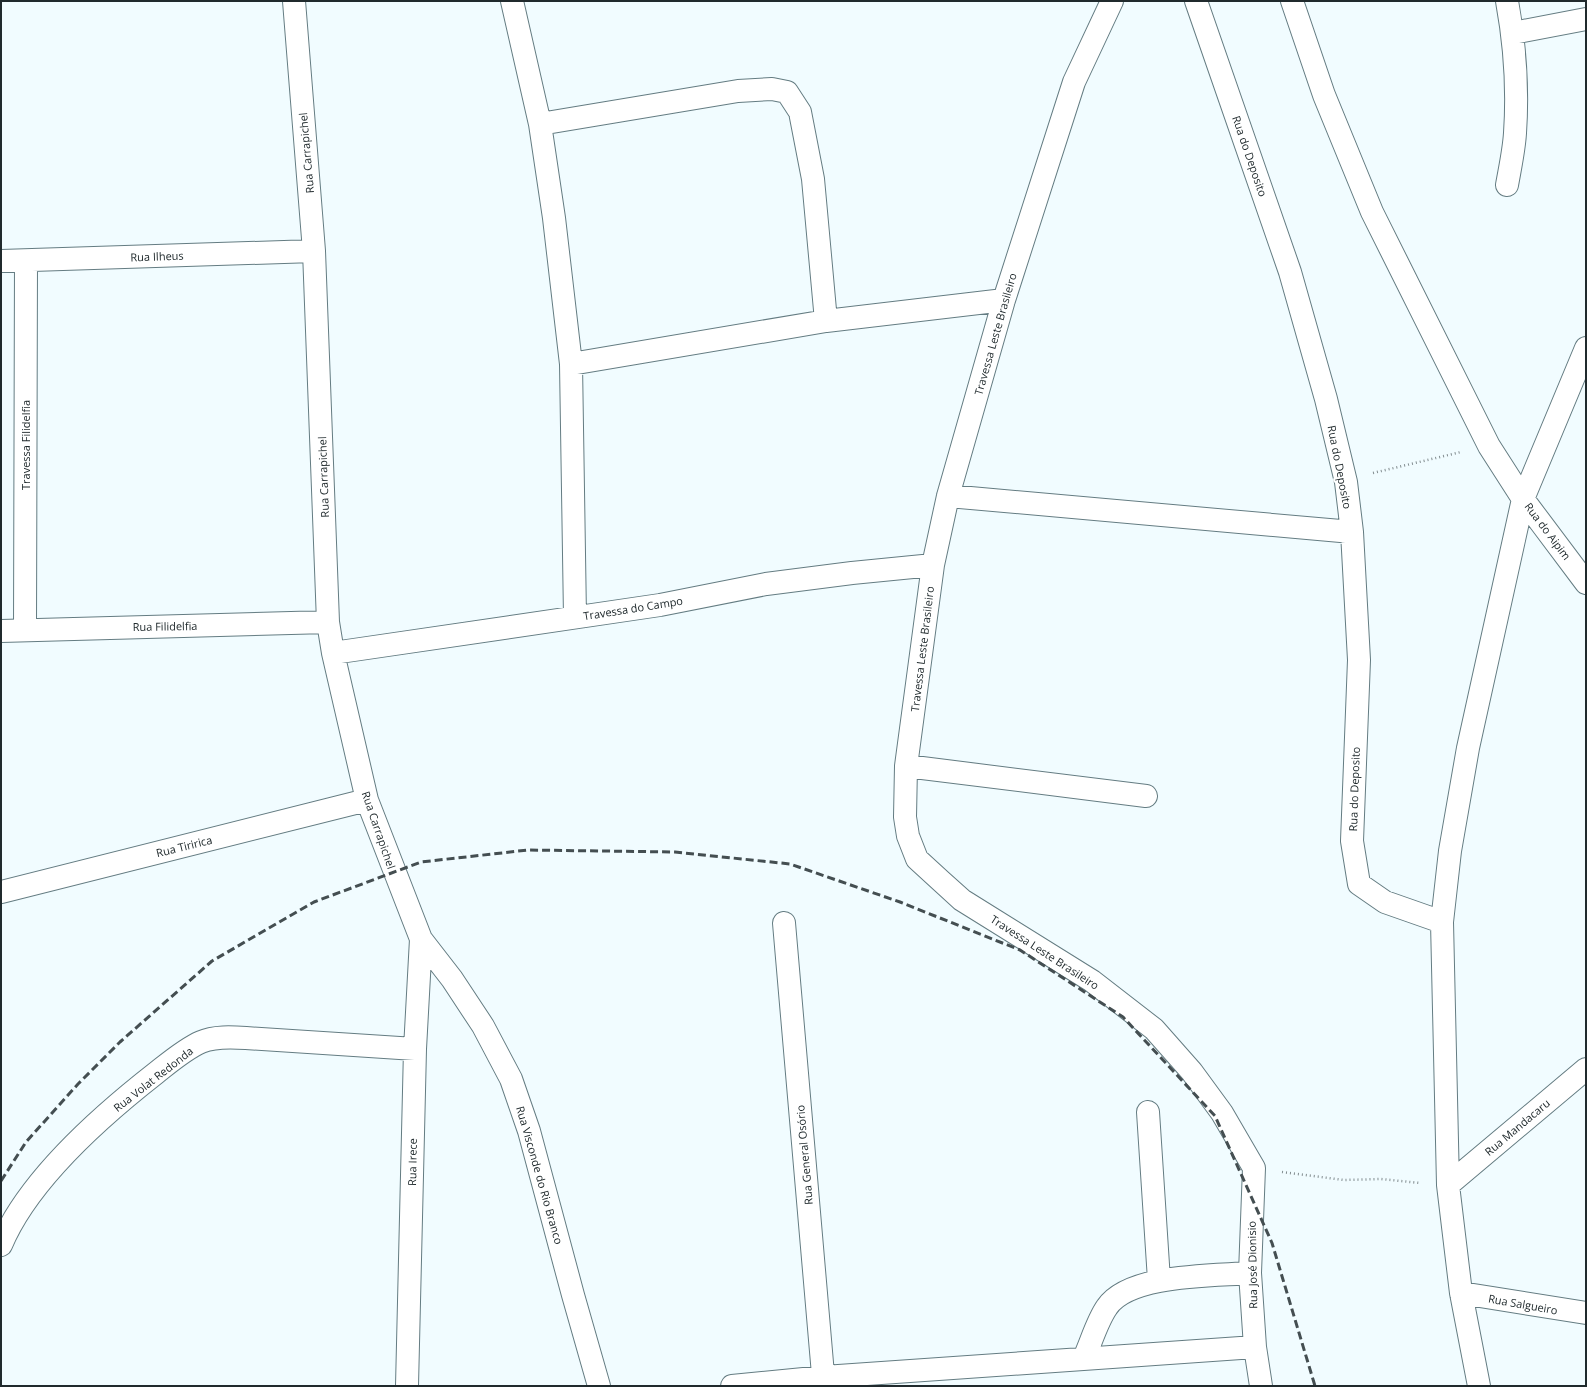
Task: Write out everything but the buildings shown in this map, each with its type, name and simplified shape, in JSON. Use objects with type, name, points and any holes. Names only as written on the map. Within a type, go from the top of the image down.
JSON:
[{"type":"street","name":"Rua Carrapichel","points":[[294,1],[314,251],[328,622],[333,653],[367,800],[421,939]]},
{"type":"street","points":[[512,1],[540,124],[554,218],[571,364],[575,617]]},
{"type":"street","name":"Travessa Leste Brasileiro","points":[[1112,1],[1074,82],[1004,300],[948,496],[933,566],[906,766],[905,817],[908,836],[917,859],[962,900],[1092,981],[1154,1029],[1192,1072],[1222,1113],[1254,1168]]},
{"type":"street","name":"Rua do Deposito","points":[[1196,1],[1290,272],[1326,399],[1346,482],[1352,532],[1359,660],[1352,841],[1359,884],[1385,902],[1442,922]]},
{"type":"street","name":"Rua do Aipim","points":[[1292,1],[1324,95],[1372,212],[1489,446],[1523,499],[1586,583]]},
{"type":"street","points":[[1507,1],[1513,33],[1516,79],[1515,134],[1507,185]]},
{"type":"street","points":[[1513,33],[1586,19]]},
{"type":"street","points":[[540,124],[738,91],[772,89],[787,92],[800,112],[813,179],[826,321]]},
{"type":"street","name":"Rua Ilheus","points":[[1,260],[314,251]]},
{"type":"street","name":"Travessa Filidelfia","points":[[25,629],[26,260]]},
{"type":"street","points":[[571,364],[826,321],[1004,300]]},
{"type":"street","points":[[1479,1386],[1461,1293],[1448,1185],[1442,922],[1450,851],[1468,748],[1523,499],[1586,348]]},
{"type":"street","points":[[948,496],[1352,532]]},
{"type":"street","name":"Travessa do Campo","points":[[333,653],[660,604],[766,584],[852,573],[933,566]]},
{"type":"street","name":"Rua Filidelfia","points":[[1,631],[25,629],[328,622]]},
{"type":"street","points":[[906,766],[1146,796]]},
{"type":"street","name":"Rua Tiririca","points":[[1,892],[367,800]]},
{"type":"street","name":"Rua General Osório","points":[[784,923],[824,1382]]},
{"type":"street","name":"Rua Irece","points":[[408,1386],[415,1049],[421,939]]},
{"type":"street","name":"Rua Visconde do Rio Branco","points":[[421,939],[452,979],[483,1026],[510,1079],[530,1131],[573,1295],[599,1386]]},
{"type":"street","name":"Rua Volat Redonda","points":[[1,1245],[22,1206],[86,1134],[144,1082],[200,1042],[220,1038],[246,1038],[415,1049]]},
{"type":"street","name":"Rua Mandacaru","points":[[1448,1185],[1586,1069]]},
{"type":"street","points":[[1148,1112],[1159,1280]]},
{"type":"street","name":"Rua José Dionisio","points":[[1254,1168],[1250,1273],[1255,1347],[1261,1386]]},
{"type":"street","points":[[1084,1358],[1107,1307],[1118,1296],[1159,1280],[1250,1273]]},
{"type":"street","name":"Rua Salgueiro","points":[[1461,1293],[1586,1313]]},
{"type":"street","points":[[732,1386],[824,1382],[1084,1358],[1255,1347]]},
{"type":"path","points":[[1346,482],[1374,473],[1489,446]]},
{"type":"path","points":[[1254,1168],[1344,1180],[1381,1179],[1448,1185]]},
{"type":"railway","points":[[1,1181],[26,1142],[78,1084],[120,1042],[212,961],[314,902],[421,862],[528,850],[675,852],[790,864],[900,902],[1020,950],[1123,1017],[1215,1116],[1272,1243],[1315,1386]]}]
